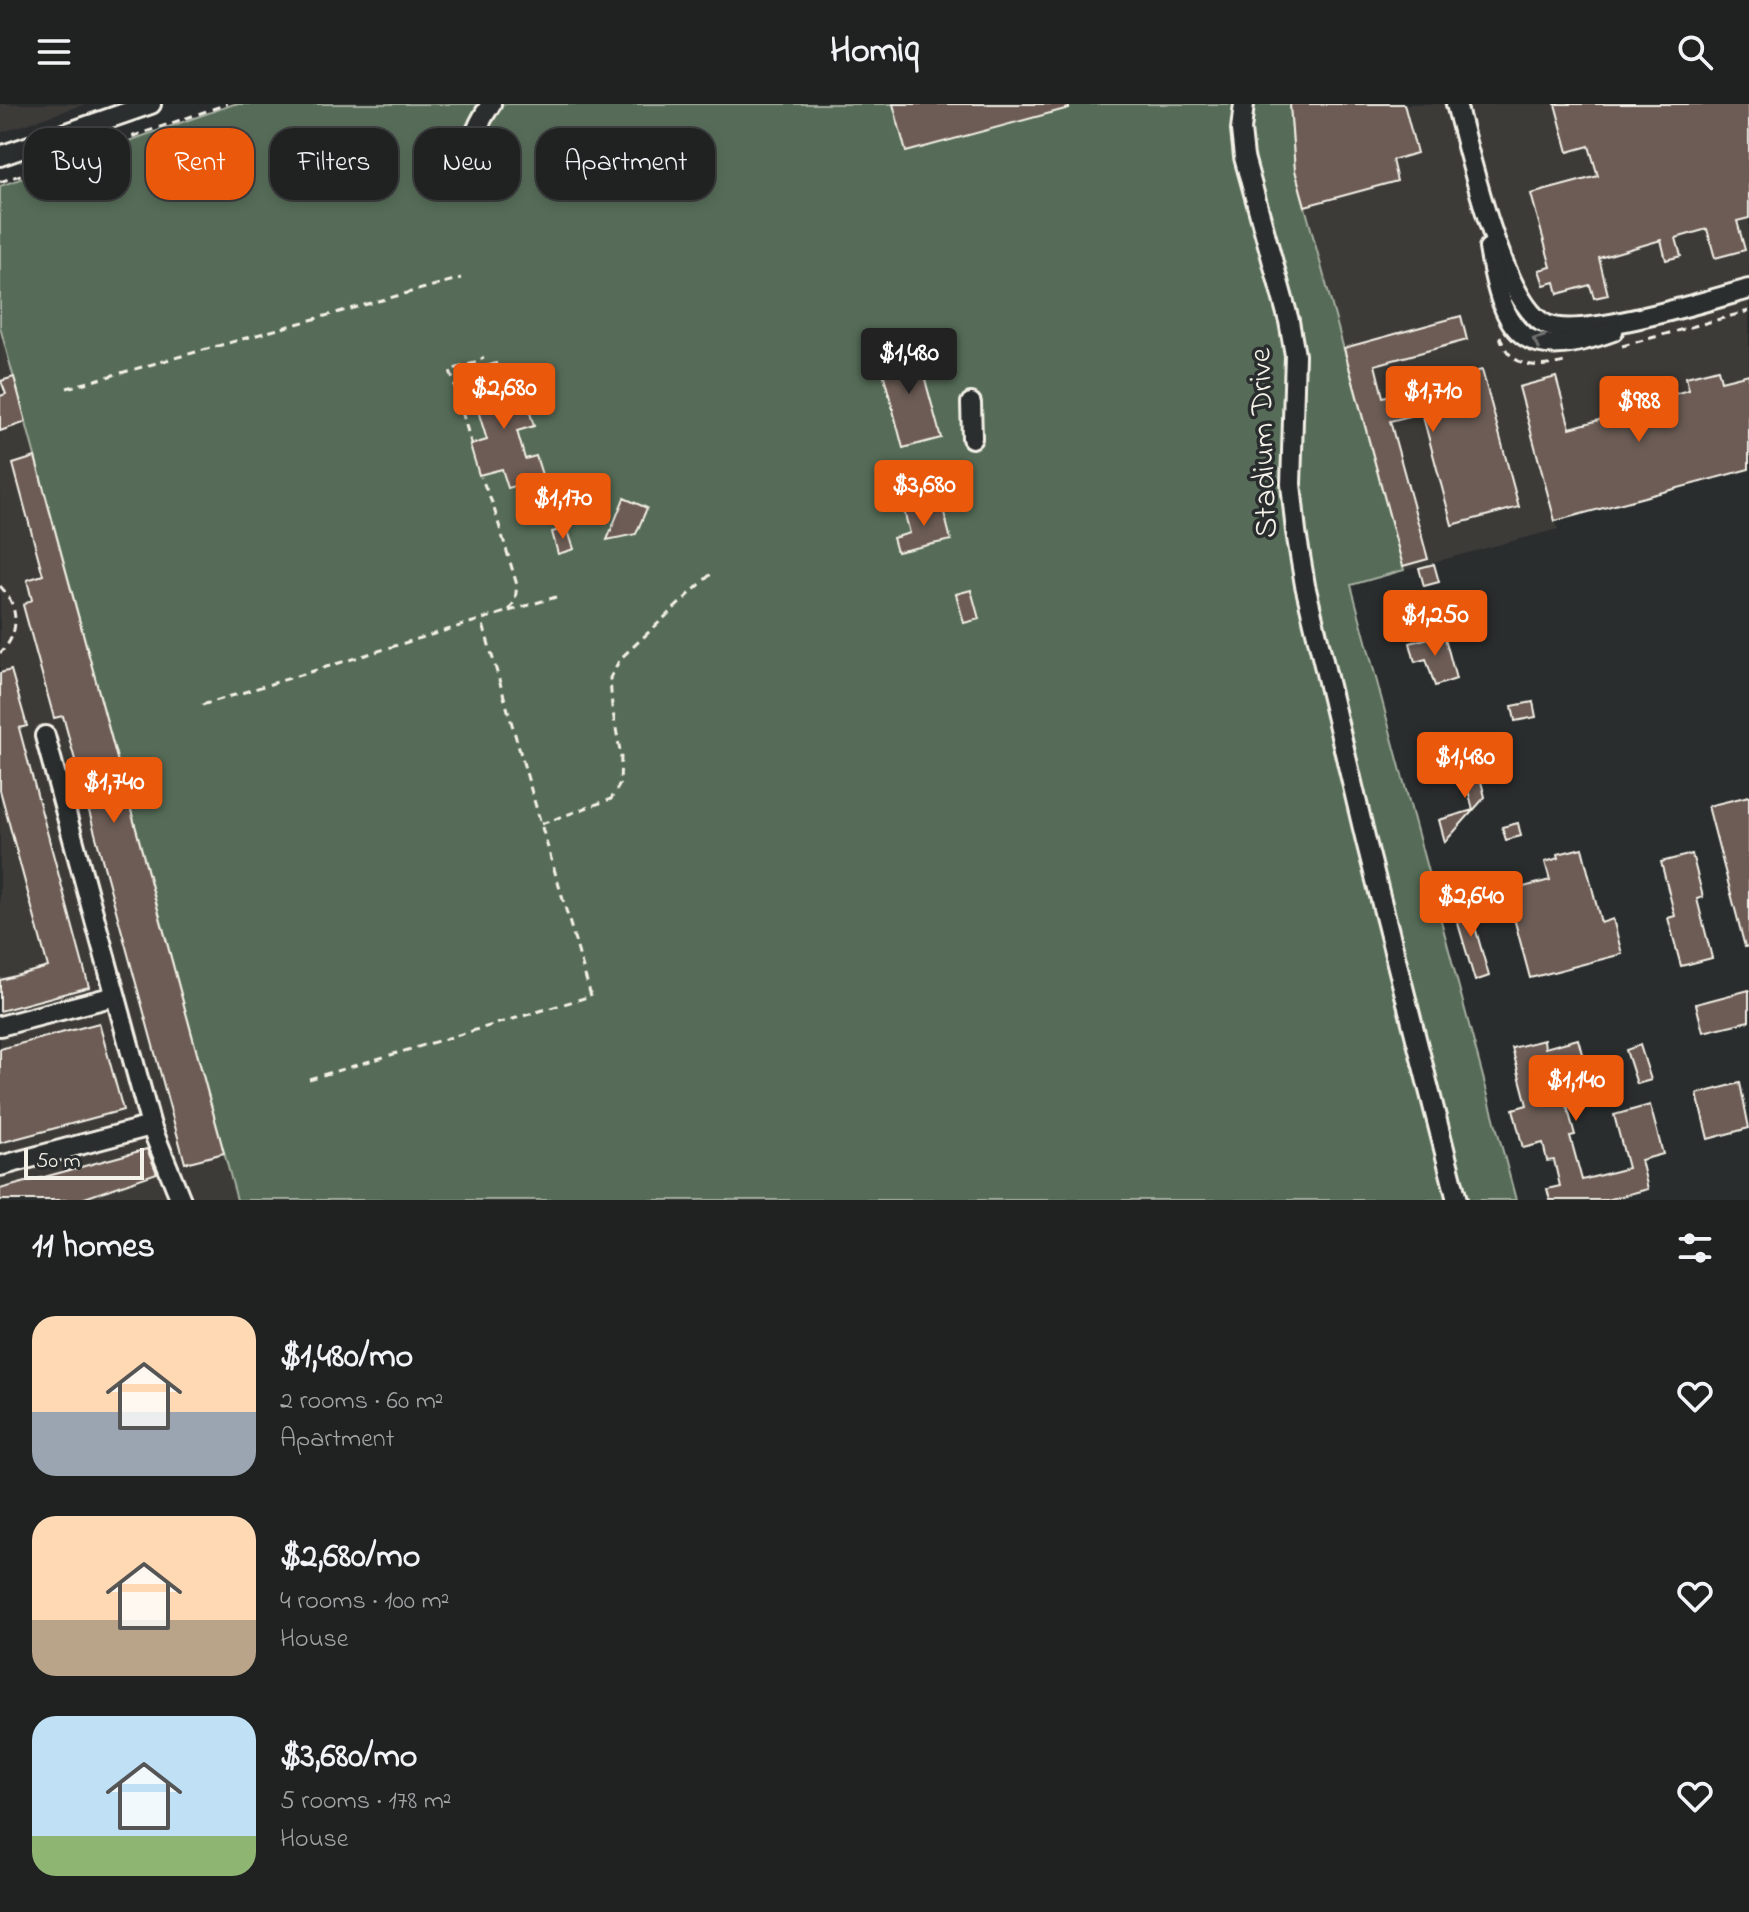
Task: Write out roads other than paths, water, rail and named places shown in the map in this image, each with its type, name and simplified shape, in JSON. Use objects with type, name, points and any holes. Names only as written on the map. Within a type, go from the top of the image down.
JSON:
[{"type":"street","points":[[0,156],[151,104]]},
{"type":"street","points":[[476,128],[491,104]]},
{"type":"street","name":"Stadium Drive","points":[[1244,104],[1241,130],[1244,157],[1289,321],[1295,355],[1291,484],[1305,585],[1457,1200]]},
{"type":"street","points":[[1456,104],[1482,199],[1514,289],[1538,321],[1558,329],[1581,328],[1665,312],[1749,289]]},
{"type":"street","points":[[971,403],[972,438]]},
{"type":"street","points":[[45,736],[151,1126],[181,1200]]},
{"type":"street","points":[[0,1026],[115,996]]},
{"type":"street","points":[[0,1166],[151,1126]]}]
